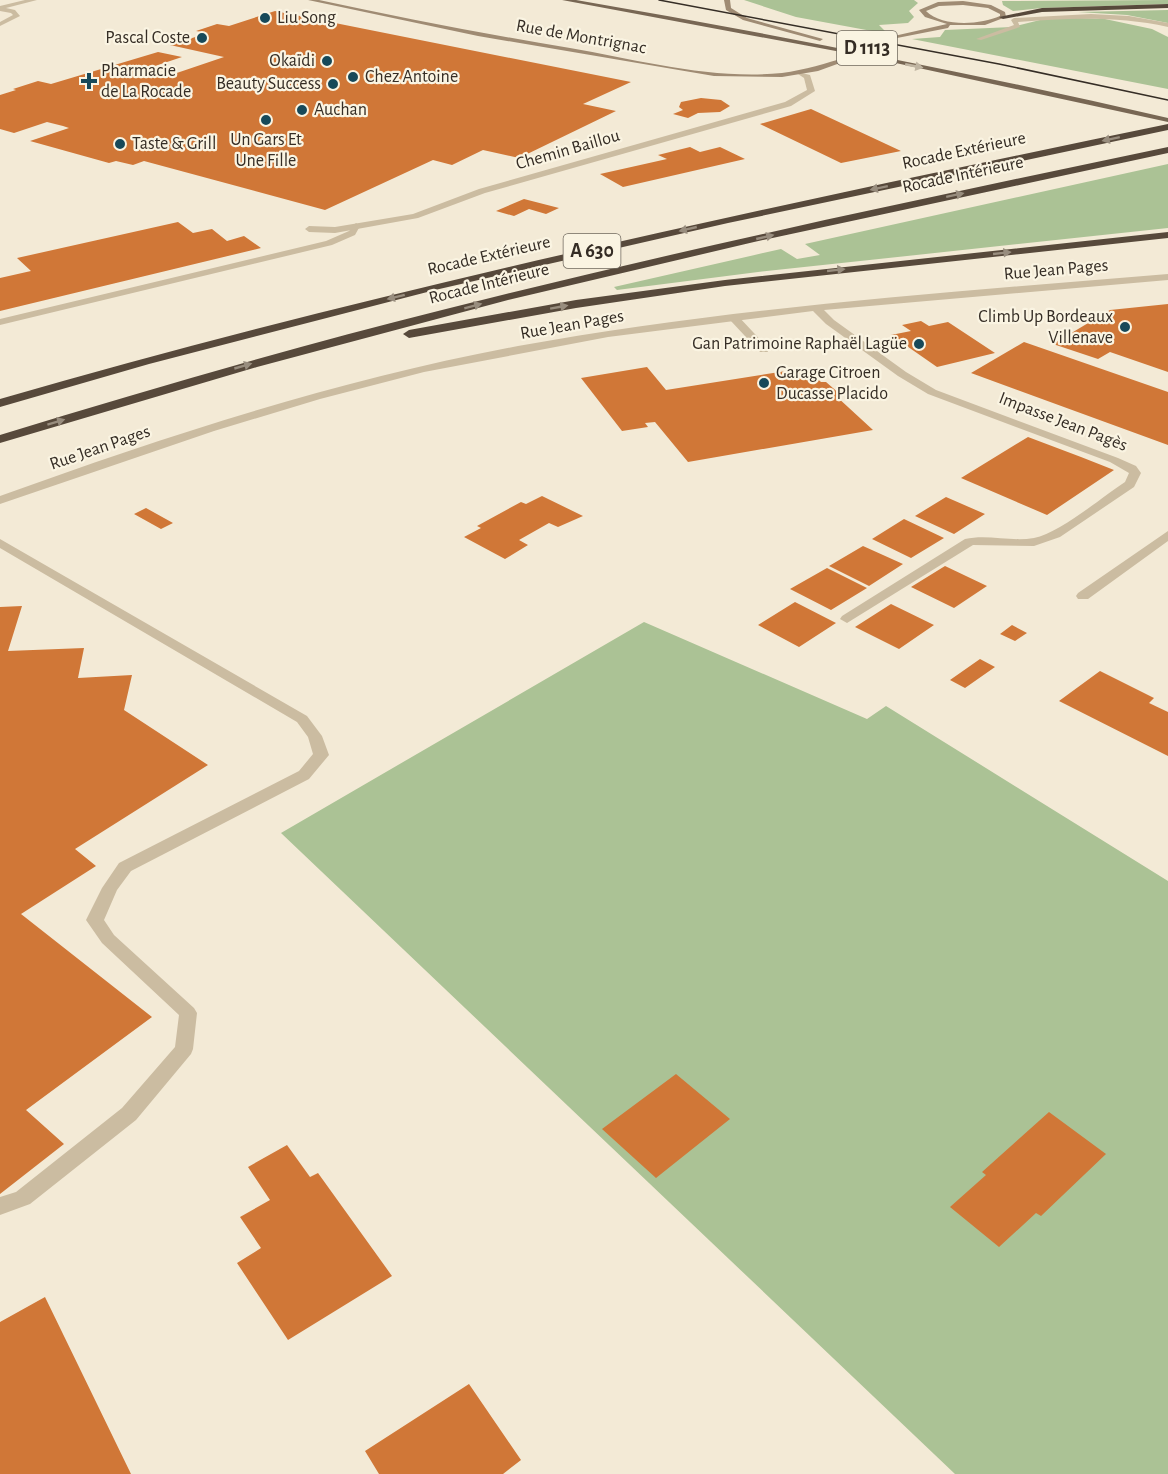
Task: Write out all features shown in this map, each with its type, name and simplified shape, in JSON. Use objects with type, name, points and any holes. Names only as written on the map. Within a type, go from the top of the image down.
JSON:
[{"type":"highway","points":[[1000,15],[1042,10],[1168,6]]},
{"type":"highway","name":"Rocade Extérieure","points":[[0,402],[291,322],[530,264],[1168,127]]},
{"type":"highway","name":"Rocade Intérieure","points":[[0,439],[274,358],[508,297],[829,222],[1168,150]]},
{"type":"highway","points":[[274,358],[576,304],[725,282],[1168,235]]},
{"type":"main road","name":"Rue de Montrignac","points":[[311,0],[510,41],[690,71],[743,75],[800,73],[848,59]]},
{"type":"main road","name":"D 1113","points":[[565,0],[743,31],[1168,120]]},
{"type":"main road","name":"D 1113","points":[[601,0],[820,39],[1168,112]]},
{"type":"main road","points":[[727,0],[728,9],[740,17],[820,39]]},
{"type":"main road","points":[[950,3],[964,0]]},
{"type":"main road","points":[[992,0],[1000,15]]},
{"type":"main road","points":[[926,3],[976,4],[1000,15],[968,24],[897,36],[920,18],[926,3]]},
{"type":"main road","points":[[920,18],[968,24]]},
{"type":"street","points":[[0,8],[13,9],[34,0]]},
{"type":"street","points":[[0,24],[17,16],[13,9]]},
{"type":"street","points":[[1000,15],[1014,20],[1052,15],[1095,14],[1137,18],[1168,25]]},
{"type":"street","points":[[979,39],[1018,26],[1014,20]]},
{"type":"street","name":"Chemin Baillou","points":[[309,229],[335,230],[415,216],[482,191],[788,104],[810,91],[807,77],[800,73]]},
{"type":"street","points":[[0,322],[329,243],[352,233],[357,226]]},
{"type":"street","name":"Rue Jean Pages","points":[[0,500],[105,462],[269,409],[425,369],[585,338],[816,308],[1168,277]]},
{"type":"street","name":"Impasse Jean Pagès","points":[[816,308],[830,322],[902,374],[932,392],[1114,460],[1126,465],[1135,473],[1130,484],[1045,540],[1023,543],[982,539],[969,542],[847,619]]},
{"type":"street","points":[[734,318],[764,350]]},
{"type":"street","points":[[1083,596],[1168,535]]},
{"type":"street","points":[[0,543],[302,719],[315,736],[321,755],[304,775],[125,867],[110,888],[95,920],[108,939],[188,1013],[184,1049],[129,1114],[23,1198],[0,1206]]},
{"type":"green space","points":[[744,0],[914,0],[918,3],[909,11],[914,17],[908,23],[879,25],[888,34],[796,17]]},
{"type":"green space","points":[[1168,0],[1168,4],[1013,11],[1003,5],[1002,1]]},
{"type":"green space","points":[[1168,10],[1168,23],[1127,15],[1078,12]]},
{"type":"green space","points":[[1052,17],[1105,19],[1152,29],[1168,37],[1168,89],[912,39],[940,37],[945,30],[1012,27]]},
{"type":"green space","points":[[1168,164],[1168,228],[758,272],[617,290],[614,287],[781,249],[797,259],[820,255],[805,244]]},
{"type":"green space","points":[[644,622],[867,719],[886,706],[1168,881],[1168,1474],[955,1474],[281,833]]},
{"type":"building","name":"Auchan","points":[[275,11],[631,82],[583,104],[616,111],[519,158],[483,150],[452,165],[433,160],[325,210],[144,161],[133,165],[116,161],[109,163],[30,141],[69,128],[47,122],[14,133],[0,129],[0,95],[16,90],[13,89],[38,81],[51,84],[158,52],[182,57],[137,72],[162,78],[224,57],[170,45],[208,33],[196,31],[217,24],[229,26]]},
{"type":"building","points":[[701,98],[721,100],[730,106],[720,112],[698,113],[688,118],[673,114],[683,110],[679,107],[681,102]]},
{"type":"building","points":[[811,109],[901,151],[841,163],[760,124]]},
{"type":"building","points":[[690,147],[700,152],[720,147],[745,159],[623,187],[600,174],[667,159],[658,155]]},
{"type":"building","points":[[524,199],[559,208],[546,214],[529,209],[514,216],[496,211]]},
{"type":"building","points":[[178,222],[193,233],[212,229],[227,241],[244,236],[261,248],[0,311],[0,278],[31,271],[17,258]]},
{"type":"building","name":"Climb Up Bordeaux Villenave","points":[[1168,304],[1168,372],[1110,352],[1098,359],[1053,344],[1110,310]]},
{"type":"building","points":[[921,321],[929,326],[948,322],[995,353],[937,367],[891,335],[911,331],[902,325]]},
{"type":"building","points":[[1024,342],[1168,392],[1168,445],[971,373]]},
{"type":"building","points":[[647,367],[666,390],[805,368],[841,395],[836,396],[873,430],[688,462],[655,422],[645,423],[648,427],[622,431],[581,378]]},
{"type":"building","points":[[1028,437],[1114,470],[1047,515],[961,478]]},
{"type":"building","points":[[542,496],[583,516],[558,527],[549,523],[519,540],[528,545],[505,559],[464,537],[481,528],[477,526],[521,502],[526,504]]},
{"type":"building","points":[[946,497],[985,514],[954,534],[915,516]]},
{"type":"building","points":[[146,508],[173,523],[161,529],[134,514]]},
{"type":"building","points":[[904,519],[944,538],[911,558],[872,539]]},
{"type":"building","points":[[863,546],[903,564],[869,586],[829,566]]},
{"type":"building","points":[[945,566],[987,586],[954,608],[911,587]]},
{"type":"building","points":[[827,568],[867,588],[831,610],[790,589]]},
{"type":"building","points":[[795,602],[836,623],[799,647],[758,625]]},
{"type":"building","points":[[891,604],[934,625],[899,649],[855,627]]},
{"type":"building","points":[[22,606],[8,651],[84,648],[78,678],[132,675],[124,710],[208,765],[75,849],[96,866],[21,914],[152,1017],[26,1110],[64,1144],[0,1194],[0,607]]},
{"type":"building","points":[[1012,625],[1027,633],[1015,641],[1000,634]]},
{"type":"building","points":[[980,659],[995,667],[965,688],[950,680]]},
{"type":"building","points":[[1100,671],[1154,698],[1149,703],[1168,712],[1168,756],[1059,701]]},
{"type":"building","points":[[676,1074],[730,1119],[656,1178],[602,1129]]},
{"type":"building","points":[[1049,1112],[1106,1154],[1041,1216],[1036,1213],[999,1247],[950,1207],[986,1175],[982,1172]]},
{"type":"building","points":[[287,1145],[310,1177],[318,1173],[392,1276],[288,1340],[237,1263],[261,1248],[240,1217],[270,1200],[248,1167]]},
{"type":"building","points":[[45,1297],[131,1474],[0,1474],[0,1322]]},
{"type":"building","points":[[469,1384],[521,1460],[503,1474],[379,1474],[365,1451]]},
{"type":"tunnel","points":[[848,59],[897,36]]},
{"type":"tram line","points":[[659,0],[999,64],[1168,100]]},
{"type":"place","name":"Liu Song","points":[[265,18]]},
{"type":"place","name":"Pascal Coste","points":[[202,38]]},
{"type":"place","name":"Okaïdi","points":[[327,61]]},
{"type":"place","name":"Chez Antoine","points":[[353,77]]},
{"type":"place","name":"Pharmacie de La Rocade","points":[[89,81]]},
{"type":"place","name":"Beauty Success","points":[[333,84]]},
{"type":"place","name":"Auchan","points":[[302,110]]},
{"type":"place","name":"Un Gars Et Une Fille","points":[[266,120]]},
{"type":"place","name":"Taste & Grill","points":[[120,144]]},
{"type":"place","name":"Climb Up Bordeaux Villenave","points":[[1125,327]]},
{"type":"place","name":"Gan Patrimoine Raphaël Lagüe","points":[[919,344]]},
{"type":"place","name":"Garage Citroen Ducasse Placido","points":[[764,383]]}]
